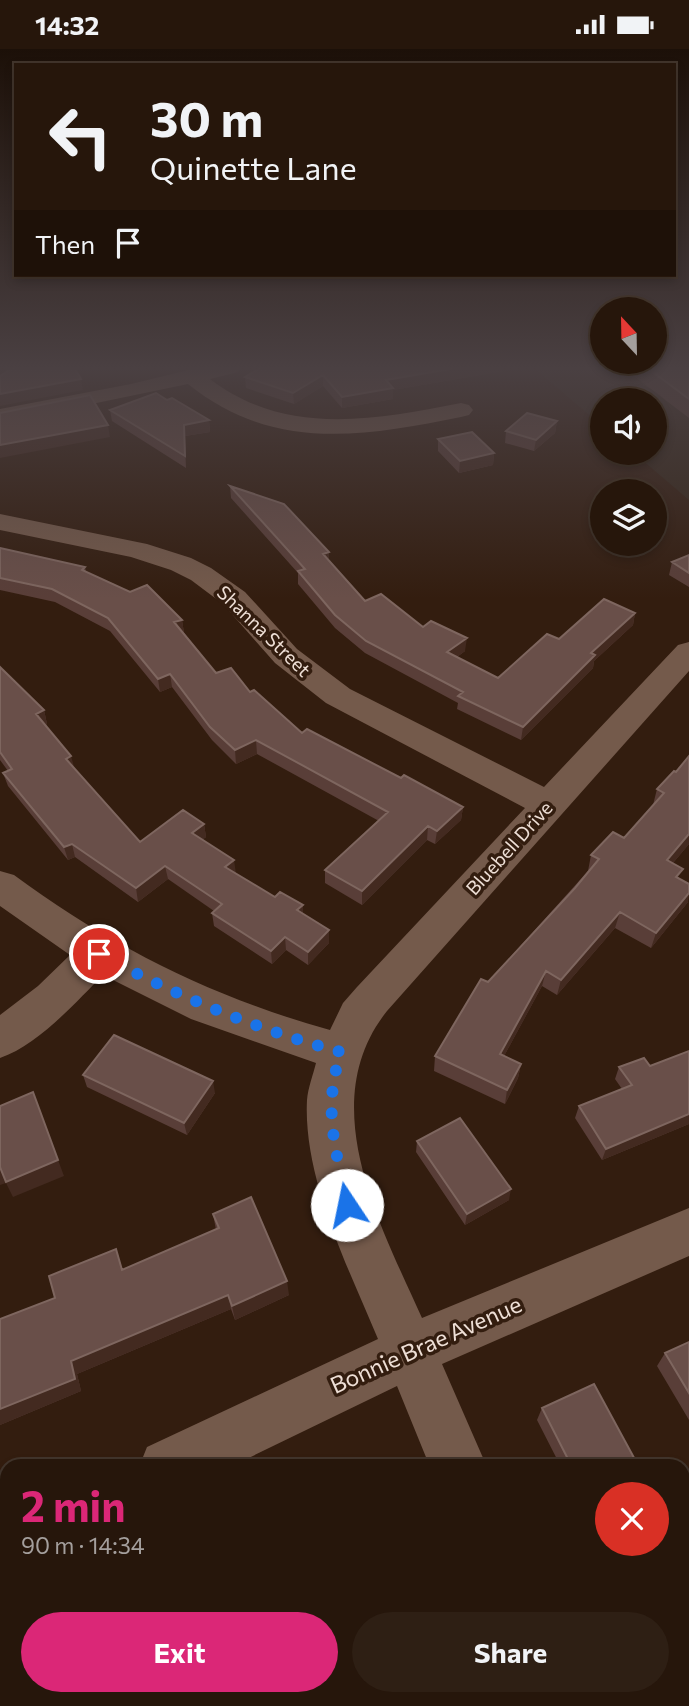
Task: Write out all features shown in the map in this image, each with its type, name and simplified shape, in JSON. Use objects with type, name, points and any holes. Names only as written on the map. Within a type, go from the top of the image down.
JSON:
[{"type":"street","name":"Shanna Street","points":[[0,522],[137,550],[181,564],[234,598],[286,656],[338,696],[549,805]]},
{"type":"street","name":"Bluebell Drive","points":[[456,1459],[347,1205],[330,1120],[330,1096],[341,1052],[358,1016],[372,999],[689,652]]},
{"type":"street","points":[[0,885],[99,954],[137,975],[284,1038],[341,1052]]},
{"type":"street","points":[[0,1040],[53,998],[99,954]]},
{"type":"street","name":"Bonnie Brae Avenue","points":[[184,1459],[410,1351],[689,1232]]},
{"type":"shaded area","points":[[667,444],[689,444],[689,500],[648,465],[667,465]]},
{"type":"building","points":[[166,444],[185,444],[185,456]]},
{"type":"building","points":[[443,444],[485,444],[494,453],[460,461]]},
{"type":"building","points":[[230,486],[284,504],[329,552],[323,554],[365,601],[381,594],[423,627],[431,621],[467,638],[447,652],[498,678],[547,634],[559,639],[604,599],[635,613],[591,653],[595,655],[523,727],[458,696],[463,692],[366,641],[335,615],[298,571],[305,569]]},
{"type":"building","points":[[0,548],[85,567],[82,570],[130,592],[147,585],[182,620],[174,622],[216,673],[231,668],[250,692],[254,690],[302,733],[307,729],[401,778],[404,775],[463,807],[437,831],[428,826],[362,891],[325,870],[388,812],[256,740],[235,750],[210,727],[170,674],[158,679],[108,618],[52,589],[0,578]]},
{"type":"building","points":[[689,555],[689,573],[672,562]]},
{"type":"building","points":[[0,667],[44,710],[36,714],[71,756],[66,759],[140,842],[183,810],[204,824],[192,833],[234,860],[225,867],[275,897],[280,892],[303,905],[297,910],[329,930],[308,952],[285,937],[271,951],[212,913],[222,904],[165,866],[136,888],[72,844],[64,847],[3,773],[12,769],[0,752]]},
{"type":"building","points":[[689,756],[689,834],[667,860],[683,869],[676,877],[689,884],[689,893],[656,933],[620,912],[561,980],[546,971],[500,1054],[521,1064],[507,1090],[435,1056],[481,979],[488,982],[575,888],[599,859],[591,855],[613,832],[624,838],[664,793],[657,789]]},
{"type":"building","points":[[114,1035],[213,1081],[184,1123],[83,1075]]},
{"type":"building","points":[[689,1051],[689,1114],[606,1149],[579,1106],[632,1085],[619,1067],[644,1058],[650,1066]]},
{"type":"building","points":[[33,1092],[58,1160],[6,1182],[0,1167],[0,1106]]},
{"type":"building","points":[[460,1118],[511,1189],[467,1214],[417,1141]]},
{"type":"building","points":[[251,1197],[287,1281],[232,1306],[228,1295],[71,1361],[75,1379],[0,1409],[0,1319],[55,1298],[49,1276],[116,1249],[122,1270],[219,1228],[213,1214]]},
{"type":"building","points":[[689,1342],[689,1393],[665,1353]]},
{"type":"building","points":[[594,1384],[635,1459],[568,1459],[542,1408]]},
{"type":"route","points":[[99,954],[137,975],[284,1038],[341,1052],[330,1096],[330,1120],[347,1205]]}]
